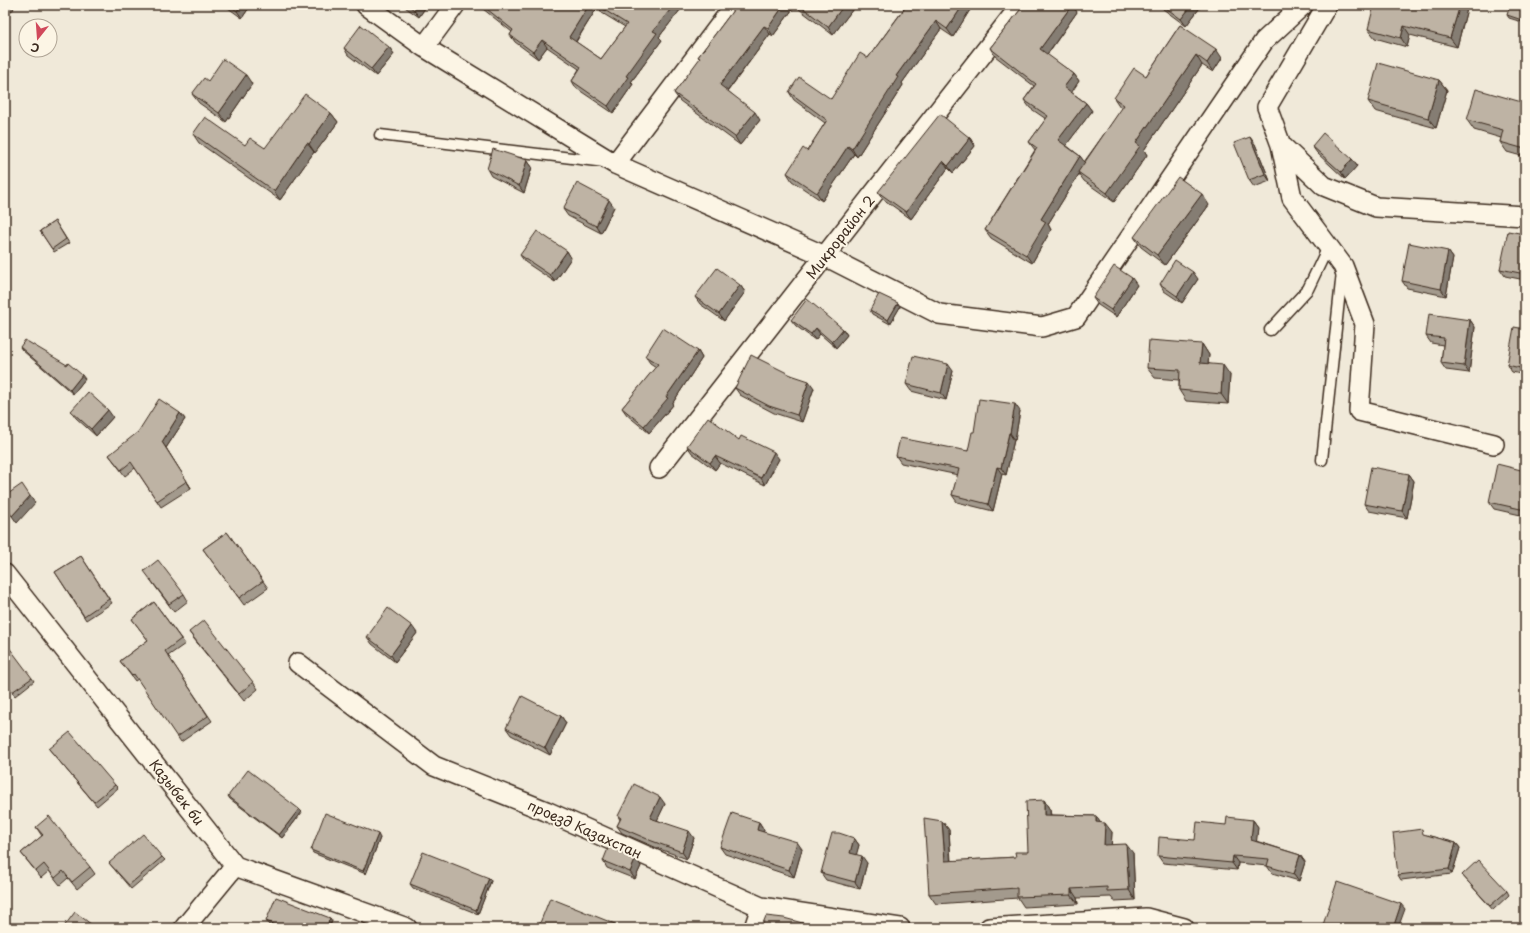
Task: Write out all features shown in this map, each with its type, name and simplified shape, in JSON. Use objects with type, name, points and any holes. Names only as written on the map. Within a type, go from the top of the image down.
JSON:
[{"type":"street","points":[[366,5],[424,47],[615,164],[825,256],[940,314],[1042,327],[1076,317],[1264,41],[1303,5]]},
{"type":"street","points":[[424,47],[455,5]]},
{"type":"street","points":[[615,164],[735,5]]},
{"type":"street","name":"Микрорайон 2","points":[[659,468],[1020,5]]},
{"type":"street","points":[[1327,5],[1267,108],[1281,145],[1292,198],[1343,266],[1365,324],[1359,411],[1494,444]]},
{"type":"street","points":[[1281,145],[1324,186],[1376,207],[1525,216]]},
{"type":"street","name":"Казыбек би","points":[[5,574],[235,866]]},
{"type":"street","name":"проезд Казахстан","points":[[298,663],[434,766],[546,811],[761,907],[900,928]]},
{"type":"street","points":[[184,928],[235,866],[379,923],[407,928]]},
{"type":"street","points":[[754,928],[761,907]]},
{"type":"street","points":[[989,928],[1146,918],[1184,928]]},
{"type":"lane","points":[[380,135],[615,164]]},
{"type":"lane","points":[[1270,330],[1308,288],[1328,247]]},
{"type":"lane","points":[[1322,460],[1343,266]]},
{"type":"building","points":[[229,5],[241,5],[237,11]]},
{"type":"building","points":[[408,5],[417,5],[414,10]]},
{"type":"building","points":[[482,5],[589,5],[569,37],[601,59],[627,24],[598,5],[674,5],[653,31],[657,33],[626,76],[628,77],[608,106],[572,81],[581,67],[542,40],[533,52],[510,35],[513,30]]},
{"type":"building","points":[[737,5],[784,5],[768,28],[764,26],[720,85],[755,112],[735,137],[674,93],[700,58],[698,57]]},
{"type":"building","points":[[799,5],[844,5],[828,27]]},
{"type":"building","points":[[907,5],[963,5],[947,29],[936,21],[896,76],[898,77],[852,149],[848,146],[817,193],[787,173],[803,148],[807,151],[827,120],[789,92],[799,77],[831,99],[860,53],[868,58]]},
{"type":"building","points":[[1024,5],[1072,5],[1040,49],[1074,74],[1064,87],[1086,103],[1058,140],[1080,156],[1041,219],[1046,222],[1026,255],[985,230],[1037,148],[1029,142],[1048,116],[1024,100],[1036,84],[990,48]]},
{"type":"building","points":[[1162,5],[1192,5],[1181,19]]},
{"type":"building","points":[[1374,5],[1460,5],[1450,38],[1404,26],[1401,38],[1368,29]]},
{"type":"building","points":[[1510,5],[1525,5],[1525,21],[1507,15]]},
{"type":"building","points":[[361,25],[389,47],[371,69],[344,48]]},
{"type":"building","points":[[1180,25],[1216,49],[1207,63],[1196,55],[1136,143],[1140,146],[1107,193],[1078,172],[1124,105],[1114,98],[1134,68],[1146,76]]},
{"type":"building","points":[[223,59],[246,75],[219,113],[192,94],[204,78],[208,81]]},
{"type":"building","points":[[1378,63],[1439,80],[1428,118],[1368,101]]},
{"type":"building","points":[[1476,89],[1525,103],[1525,149],[1500,142],[1503,130],[1467,120]]},
{"type":"building","points":[[305,94],[331,113],[309,144],[307,143],[274,191],[193,134],[205,117],[245,145],[250,138],[265,148]]},
{"type":"building","points":[[940,114],[970,138],[948,166],[943,161],[906,212],[878,192]]},
{"type":"building","points":[[1323,133],[1352,159],[1341,172],[1312,146]]},
{"type":"building","points":[[1250,137],[1265,174],[1249,180],[1234,143]]},
{"type":"building","points":[[493,149],[527,160],[519,186],[487,169]]},
{"type":"building","points":[[1178,177],[1202,194],[1157,255],[1134,237]]},
{"type":"building","points":[[577,183],[609,200],[596,226],[563,209]]},
{"type":"building","points":[[55,221],[66,239],[52,249],[40,231]]},
{"type":"building","points":[[537,231],[567,251],[550,275],[520,255]]},
{"type":"building","points":[[1508,231],[1525,234],[1525,274],[1500,269]]},
{"type":"building","points":[[1409,243],[1448,251],[1441,289],[1402,281]]},
{"type":"building","points":[[1175,260],[1193,272],[1177,296],[1160,284]]},
{"type":"building","points":[[1114,266],[1132,278],[1111,310],[1093,298]]},
{"type":"building","points":[[717,268],[740,285],[719,314],[695,297]]},
{"type":"building","points":[[879,294],[898,303],[888,320],[870,310]]},
{"type":"building","points":[[807,299],[843,329],[832,342],[816,328],[811,334],[791,320]]},
{"type":"building","points":[[1429,314],[1470,320],[1464,366],[1441,363],[1444,338],[1426,336]]},
{"type":"building","points":[[1514,327],[1525,329],[1525,369],[1507,365]]},
{"type":"building","points":[[663,328],[698,351],[666,397],[668,398],[644,426],[622,408],[658,364],[645,356]]},
{"type":"building","points":[[25,340],[67,365],[68,363],[82,375],[70,390],[20,347]]},
{"type":"building","points":[[1149,340],[1202,344],[1200,363],[1223,365],[1221,394],[1179,390],[1180,370],[1147,368]]},
{"type":"building","points":[[751,355],[791,375],[809,381],[797,415],[769,406],[735,388]]},
{"type":"building","points":[[913,356],[948,364],[941,393],[906,384]]},
{"type":"building","points":[[88,392],[108,410],[91,429],[71,411]]},
{"type":"building","points":[[159,399],[180,413],[162,442],[187,481],[157,501],[131,462],[121,470],[109,455],[138,432]]},
{"type":"building","points":[[979,399],[1015,404],[1010,433],[1001,468],[997,467],[988,504],[952,495],[959,469],[896,456],[900,438],[968,451],[972,432],[974,432]]},
{"type":"building","points":[[708,417],[739,440],[741,436],[774,452],[761,478],[715,456],[710,463],[687,446]]},
{"type":"building","points":[[1497,464],[1525,471],[1525,510],[1489,502]]},
{"type":"building","points":[[1371,467],[1409,474],[1402,511],[1364,504]]},
{"type":"building","points":[[22,484],[30,496],[12,516],[5,506],[5,496]]},
{"type":"building","points":[[227,532],[263,581],[239,598],[203,549]]},
{"type":"building","points":[[81,556],[109,599],[84,616],[55,572]]},
{"type":"building","points":[[158,560],[184,594],[169,604],[144,571]]},
{"type":"building","points":[[154,602],[181,639],[165,651],[208,716],[177,737],[134,674],[132,676],[120,661],[148,640],[132,619]]},
{"type":"building","points":[[388,608],[412,626],[391,655],[367,637]]},
{"type":"building","points":[[204,620],[253,682],[239,694],[189,632]]},
{"type":"building","points":[[5,642],[32,678],[12,692],[5,683]]},
{"type":"building","points":[[522,696],[561,716],[545,748],[506,728]]},
{"type":"building","points":[[70,732],[115,785],[94,802],[49,749]]},
{"type":"building","points":[[248,770],[299,809],[279,835],[228,796]]},
{"type":"building","points":[[634,784],[660,797],[650,818],[689,831],[682,852],[617,826],[621,818],[618,816]]},
{"type":"building","points":[[1044,800],[1044,815],[1096,816],[1096,822],[1105,823],[1104,845],[1126,844],[1129,890],[1107,891],[1107,887],[1071,889],[1071,895],[1017,897],[1017,888],[929,894],[924,818],[942,821],[945,861],[1016,857],[1015,852],[1028,852],[1026,801]]},
{"type":"building","points":[[325,813],[378,834],[363,871],[311,850]]},
{"type":"building","points":[[732,813],[759,822],[757,830],[797,842],[789,870],[720,847]]},
{"type":"building","points":[[49,816],[90,867],[72,882],[63,871],[55,878],[44,864],[36,871],[21,853],[43,835],[36,827]]},
{"type":"building","points":[[1227,817],[1253,820],[1251,840],[1300,855],[1294,874],[1267,866],[1269,859],[1233,856],[1232,863],[1158,856],[1159,837],[1195,840],[1197,822],[1226,825]]},
{"type":"building","points":[[1422,829],[1423,834],[1456,843],[1449,869],[1398,875],[1393,833]]},
{"type":"building","points":[[832,833],[839,833],[854,838],[850,853],[862,856],[855,882],[821,873]]},
{"type":"building","points":[[143,834],[162,857],[129,885],[109,863]]},
{"type":"building","points":[[609,846],[636,858],[630,872],[603,861]]},
{"type":"building","points":[[423,852],[489,878],[476,910],[410,884]]},
{"type":"building","points":[[1478,860],[1507,891],[1490,906],[1462,875]]},
{"type":"building","points":[[1337,882],[1401,904],[1393,928],[1360,928],[1355,926],[1354,928],[1322,928]]},
{"type":"building","points":[[276,897],[330,918],[326,928],[284,928],[266,921]]},
{"type":"building","points":[[550,898],[615,924],[613,928],[538,928]]},
{"type":"building","points":[[75,912],[96,928],[63,928]]},
{"type":"building","points":[[766,916],[784,918],[821,928],[761,928]]}]
